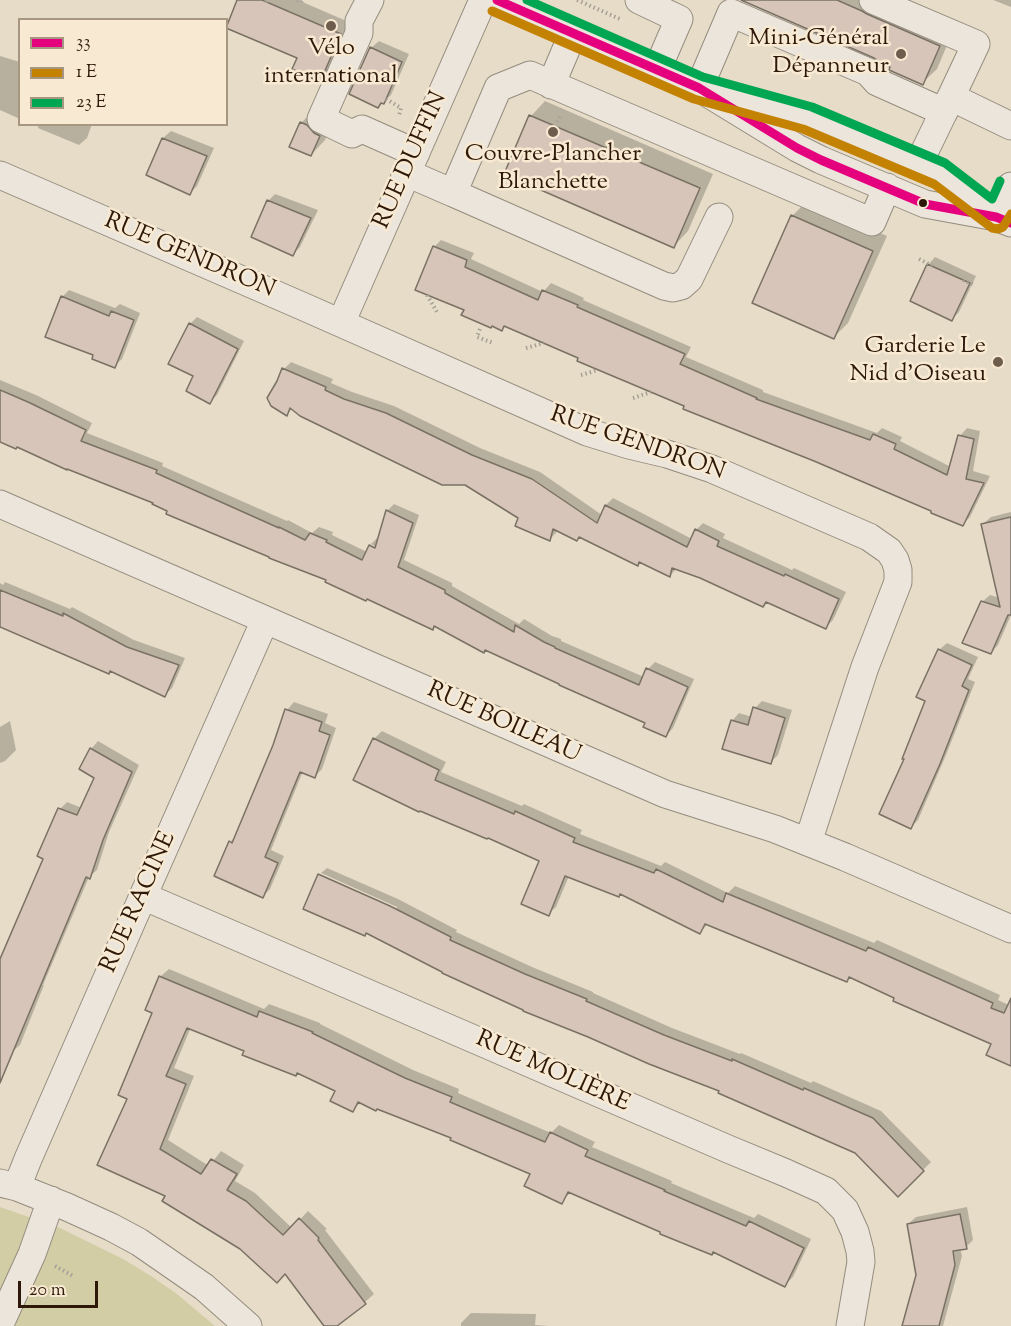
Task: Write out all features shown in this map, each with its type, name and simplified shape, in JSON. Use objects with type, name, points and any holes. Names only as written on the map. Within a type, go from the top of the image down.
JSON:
[{"type":"street","points":[[370,0],[360,21],[359,33],[321,119],[352,134],[362,129],[453,193],[664,286],[673,288],[681,286],[689,279],[719,217]]},
{"type":"street","name":"RUE DUFFIN","points":[[341,323],[483,0]]},
{"type":"street","points":[[497,0],[768,118],[797,148],[821,160],[925,204],[1004,220]]},
{"type":"street","points":[[639,0],[683,9],[657,70]]},
{"type":"street","points":[[873,0],[976,44],[918,165]]},
{"type":"street","points":[[699,88],[734,7],[868,72],[877,82],[1011,126]]},
{"type":"street","points":[[551,85],[573,33]]},
{"type":"street","points":[[453,193],[498,88],[530,75],[872,222],[886,187]]},
{"type":"street","points":[[746,168],[768,118]]},
{"type":"street","points":[[768,118],[807,118],[940,174],[1004,220]]},
{"type":"street","points":[[807,194],[821,160]]},
{"type":"street","name":"RUE GENDRON","points":[[0,175],[587,432],[712,469],[868,537],[889,551],[898,570],[898,582],[862,675],[808,842]]},
{"type":"street","points":[[1004,220],[1011,186]]},
{"type":"street","name":"RUE BOILEAU","points":[[0,504],[666,794],[775,829],[1011,929]]},
{"type":"street","name":"RUE RACINE","points":[[9,1185],[27,1160],[265,620]]},
{"type":"street","name":"RUE MOLIÈRE","points":[[143,896],[826,1191],[845,1210],[855,1232],[860,1251],[861,1262],[850,1326]]},
{"type":"street","points":[[9,1185],[51,1200],[111,1227],[147,1248],[204,1287],[248,1326]]},
{"type":"street","points":[[0,1324],[32,1254],[51,1200]]},
{"type":"path","points":[[577,0],[620,20]]},
{"type":"path","points":[[386,99],[401,108],[399,118]]},
{"type":"path","points":[[919,259],[933,266]]},
{"type":"path","points":[[963,280],[975,285]]},
{"type":"path","points":[[427,295],[437,312]]},
{"type":"path","points":[[480,329],[477,337],[493,343]]},
{"type":"path","points":[[526,348],[544,343]]},
{"type":"path","points":[[580,375],[598,370]]},
{"type":"path","points":[[633,398],[651,392]]},
{"type":"shaded area","points":[[0,1207],[60,1228],[123,1259],[177,1294],[215,1326],[0,1326]]},
{"type":"building","points":[[237,0],[262,0],[341,34],[320,82],[292,69],[297,58],[228,29]]},
{"type":"building","points":[[741,0],[837,0],[940,46],[923,85],[889,70],[890,67],[874,58]]},
{"type":"building","points":[[370,47],[402,62],[384,104],[381,103],[378,108],[349,94]]},
{"type":"building","points":[[529,115],[700,188],[674,248],[504,174]]},
{"type":"building","points":[[300,122],[320,136],[311,156],[289,147]]},
{"type":"building","points":[[162,138],[207,156],[190,195],[146,175]]},
{"type":"building","points":[[267,200],[311,218],[293,256],[251,237]]},
{"type":"building","points":[[791,215],[873,251],[834,339],[752,303]]},
{"type":"building","points":[[433,246],[467,260],[465,267],[538,300],[542,290],[685,354],[680,364],[756,399],[870,440],[873,434],[896,444],[894,449],[947,475],[958,435],[974,439],[966,479],[984,483],[963,526],[814,461],[683,409],[684,406],[577,361],[578,358],[504,326],[502,331],[492,326],[491,328],[461,315],[464,310],[415,290]]},
{"type":"building","points":[[927,264],[970,283],[952,321],[910,301]]},
{"type":"building","points":[[61,296],[109,316],[111,311],[134,320],[115,368],[92,359],[93,355],[45,337]]},
{"type":"building","points":[[189,323],[238,349],[210,404],[186,391],[193,376],[168,364]]},
{"type":"building","points":[[282,368],[326,387],[325,390],[344,399],[386,413],[472,455],[532,479],[597,523],[605,505],[687,547],[695,529],[719,541],[717,546],[839,599],[826,629],[766,602],[763,607],[700,578],[672,568],[670,577],[639,562],[638,566],[579,537],[577,541],[553,529],[550,541],[515,526],[518,518],[465,485],[442,485],[300,416],[290,408],[287,416],[271,406],[267,398]]},
{"type":"building","points":[[0,390],[86,430],[81,441],[157,470],[156,473],[305,540],[310,533],[327,540],[326,542],[362,560],[369,545],[375,548],[386,510],[413,523],[398,567],[445,590],[445,593],[514,632],[515,625],[555,648],[639,685],[646,668],[688,687],[666,737],[643,727],[645,723],[485,650],[484,653],[434,626],[433,630],[325,582],[326,580],[166,514],[167,511],[153,503],[0,442]]},
{"type":"building","points":[[1011,517],[1011,615],[1008,615],[991,654],[962,643],[981,601],[1000,607],[981,524]]},
{"type":"building","points":[[0,590],[63,616],[63,613],[127,647],[179,665],[165,697],[110,671],[109,674],[0,627]]},
{"type":"building","points":[[938,649],[972,665],[962,686],[969,690],[911,829],[879,814],[904,759],[902,759],[925,701],[916,697]]},
{"type":"building","points":[[753,707],[785,718],[771,764],[722,749],[731,720],[748,725]]},
{"type":"building","points":[[285,709],[322,722],[319,731],[330,735],[315,778],[300,772],[265,857],[278,863],[263,898],[214,876],[229,841],[232,843],[273,745]]},
{"type":"building","points":[[373,738],[439,770],[435,780],[514,814],[515,811],[575,838],[573,842],[654,873],[656,869],[723,902],[726,893],[866,951],[868,947],[993,1003],[991,1008],[1004,1013],[1011,998],[1011,1066],[986,1055],[991,1044],[893,1001],[894,998],[849,977],[847,982],[705,924],[700,934],[620,894],[619,897],[565,876],[549,916],[521,904],[539,861],[488,838],[419,812],[353,780]]},
{"type":"building","points":[[90,748],[132,772],[103,840],[90,879],[86,877],[0,1083],[0,959],[43,859],[37,856],[58,808],[77,815],[94,778],[79,769]]},
{"type":"building","points":[[318,874],[390,906],[451,937],[450,940],[587,999],[586,1001],[664,1035],[732,1061],[732,1059],[873,1118],[924,1171],[898,1197],[855,1153],[718,1093],[719,1091],[523,1011],[442,973],[366,933],[365,936],[303,909]]},
{"type":"building","points":[[159,976],[257,1017],[259,1011],[313,1032],[405,1078],[452,1097],[450,1102],[545,1142],[550,1132],[588,1150],[585,1156],[746,1226],[749,1221],[804,1248],[785,1287],[713,1252],[712,1255],[660,1234],[660,1232],[568,1192],[562,1204],[524,1186],[530,1174],[450,1140],[451,1138],[377,1109],[376,1111],[358,1102],[353,1112],[330,1101],[335,1091],[297,1073],[296,1076],[242,1055],[244,1051],[187,1028],[166,1076],[186,1084],[160,1149],[201,1174],[211,1159],[237,1174],[227,1190],[246,1201],[283,1235],[299,1218],[319,1238],[318,1240],[366,1304],[337,1326],[324,1326],[285,1274],[277,1283],[240,1249],[162,1201],[165,1196],[97,1165],[127,1099],[118,1095],[152,1013],[145,1010]]},
{"type":"building","points":[[960,1214],[967,1249],[953,1251],[955,1265],[939,1326],[902,1326],[916,1275],[907,1224]]},
{"type":"transit line","name":"33","points":[[497,0],[699,88],[797,148],[821,160],[925,204],[996,217],[1011,223]]},
{"type":"transit line","points":[[527,0],[703,77],[812,107],[945,163],[992,199],[1000,181]]},
{"type":"transit line","points":[[492,11],[694,99],[803,129],[934,184],[992,228],[1003,227],[1011,214]]},
{"type":"place","name":"Vélo international","points":[[331,26]]},
{"type":"place","name":"Mini-Général Dépanneur","points":[[901,54]]},
{"type":"place","name":"Couvre-Plancher Blanchette","points":[[553,132]]},
{"type":"place","name":"Garderie Le Nid d'Oiseau","points":[[998,362]]}]
